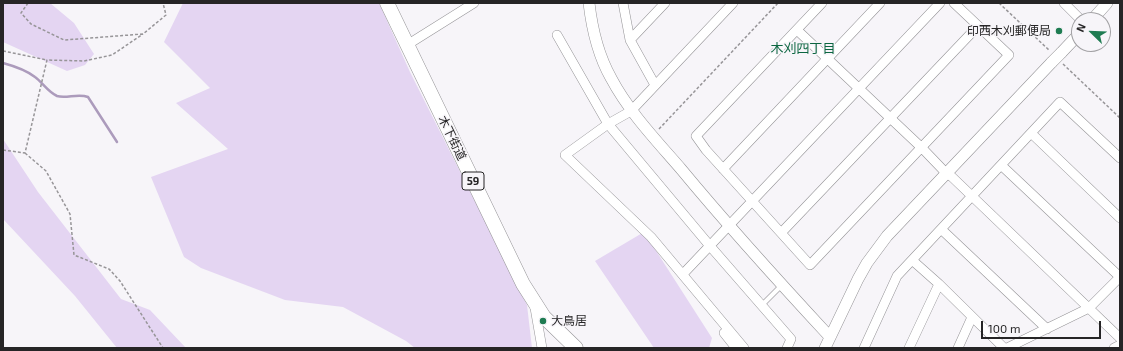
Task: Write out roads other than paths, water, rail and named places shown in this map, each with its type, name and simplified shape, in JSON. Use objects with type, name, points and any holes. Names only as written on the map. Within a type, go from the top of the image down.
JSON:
[{"type":"main road","name":"木下街道","points":[[387,3],[523,284],[544,317],[576,348]]},
{"type":"street","points":[[407,45],[474,3]]},
{"type":"street","points":[[589,3],[594,33],[600,54],[610,77],[631,111],[729,226],[830,337]]},
{"type":"street","points":[[623,3],[630,40],[655,85]]},
{"type":"street","points":[[630,40],[665,3]]},
{"type":"street","points":[[733,3],[631,111],[608,124],[565,155],[658,245],[744,348]]},
{"type":"street","points":[[822,3],[696,136],[706,150],[810,265],[1009,55],[954,3]]},
{"type":"street","points":[[723,169],[880,3]]},
{"type":"street","points":[[683,274],[940,3]]},
{"type":"street","points":[[1064,3],[1073,12]]},
{"type":"street","points":[[1099,12],[1107,3]]},
{"type":"street","points":[[781,233],[978,26]]},
{"type":"street","points":[[797,30],[1120,338]]},
{"type":"street","points":[[557,36],[608,124],[710,246],[791,339],[787,348]]},
{"type":"street","points":[[825,348],[867,263],[888,236],[1071,42]]},
{"type":"street","points":[[864,348],[897,276],[1060,102],[1120,158]]},
{"type":"street","points":[[1031,134],[1120,218]]},
{"type":"street","points":[[1002,164],[1120,277],[1089,308],[1007,348]]},
{"type":"street","points":[[941,229],[1047,329]]},
{"type":"street","points":[[658,245],[657,250],[736,348]]},
{"type":"street","points":[[912,260],[939,284],[1004,348]]},
{"type":"street","points":[[909,348],[939,284]]},
{"type":"street","points":[[535,304],[542,348]]},
{"type":"street","points":[[958,348],[972,317]]},
{"type":"street","points":[[1114,348],[1120,345]]},
{"type":"lane","points":[[762,305],[782,285]]},
{"type":"waterway","points":[[3,63],[20,68],[38,79],[57,96],[88,97],[117,142]]},
{"type":"place","name":"印西木刈郵便局","points":[[1059,31]]},
{"type":"place","name":"大鳥居","points":[[543,321]]},
{"type":"district","name":"木刈四丁目","points":[[803,49]]}]
